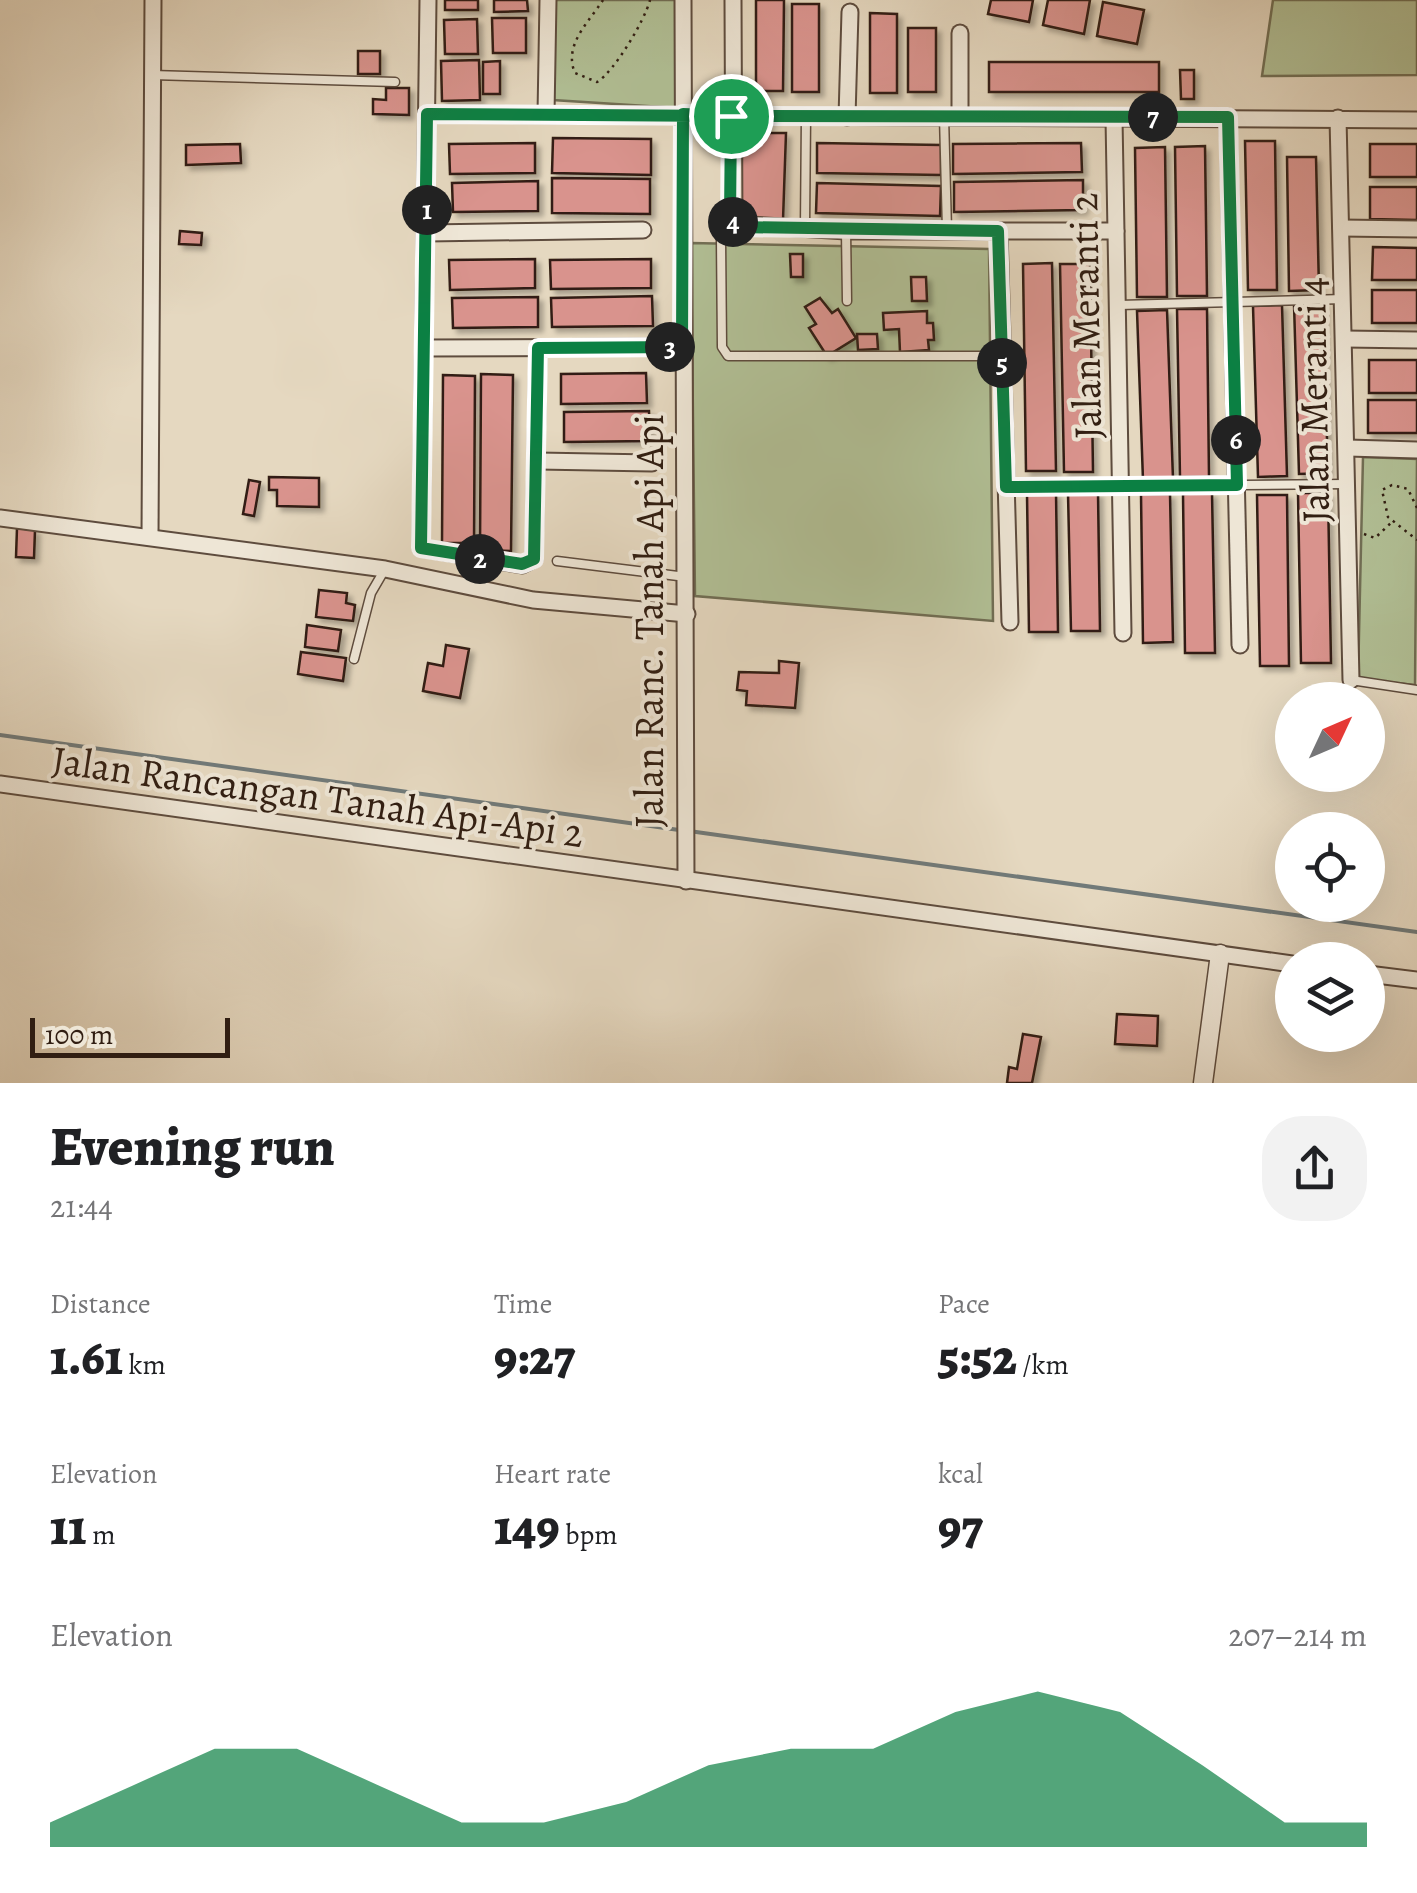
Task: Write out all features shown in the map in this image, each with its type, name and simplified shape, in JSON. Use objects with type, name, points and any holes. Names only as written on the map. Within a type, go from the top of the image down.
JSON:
[{"type":"street","points":[[150,536],[153,0]]},
{"type":"street","points":[[428,0],[421,548],[531,563],[535,555],[538,348]]},
{"type":"street","points":[[546,114],[548,0]]},
{"type":"street","name":"Jalan Ranc. Tanah Api Api","points":[[684,0],[686,881]]},
{"type":"street","points":[[734,0],[734,224],[846,231],[1116,231]]},
{"type":"street","points":[[847,117],[850,12]]},
{"type":"street","points":[[952,116],[960,33]]},
{"type":"street","points":[[427,114],[1417,120]]},
{"type":"street","points":[[1228,117],[1240,645]]},
{"type":"street","name":"Jalan Meranti 2","points":[[1114,118],[1124,633]]},
{"type":"street","name":"Jalan Meranti 4","points":[[1338,118],[1351,680]]},
{"type":"street","points":[[1341,228],[1417,229]]},
{"type":"street","points":[[427,233],[644,230]]},
{"type":"street","points":[[998,231],[1010,622]]},
{"type":"street","points":[[1345,339],[1417,340]]},
{"type":"street","points":[[425,348],[682,347]]},
{"type":"street","points":[[1348,448],[1417,450]]},
{"type":"street","points":[[538,462],[652,464]]},
{"type":"street","points":[[0,518],[386,569],[533,600],[686,614]]},
{"type":"street","name":"Jalan Rancangan Tanah Api-Api 2","points":[[0,784],[1220,954]]},
{"type":"street","points":[[1202,1083],[1220,954],[1275,962]]},
{"type":"street","points":[[1385,976],[1417,980]]},
{"type":"lane","points":[[152,76],[395,82]]},
{"type":"lane","points":[[805,228],[806,116]]},
{"type":"lane","points":[[947,230],[952,116]]},
{"type":"lane","points":[[734,224],[721,239],[722,347],[728,356],[1002,356]]},
{"type":"lane","points":[[846,231],[847,301]]},
{"type":"lane","points":[[1118,305],[1344,299]]},
{"type":"lane","points":[[1006,487],[1348,484]]},
{"type":"lane","points":[[557,561],[686,577]]},
{"type":"lane","points":[[354,658],[371,592],[386,569]]},
{"type":"lane","points":[[1351,680],[1417,690]]},
{"type":"path","points":[[603,0],[578,36],[570,63],[575,73],[597,82],[610,74],[619,52],[645,19],[650,0]]},
{"type":"path","points":[[1417,508],[1408,489],[1385,486],[1383,508],[1417,540]]},
{"type":"path","points":[[1348,530],[1375,538],[1393,520]]},
{"type":"green space","points":[[554,0],[678,0],[678,108],[553,100]]},
{"type":"green space","points":[[1273,0],[1417,0],[1417,75],[1262,76]]},
{"type":"green space","points":[[691,243],[989,249],[993,621],[695,596]]},
{"type":"green space","points":[[1363,457],[1417,459],[1415,685],[1358,679]]},
{"type":"building","points":[[445,0],[478,0],[478,10],[445,10]]},
{"type":"building","points":[[494,0],[527,0],[528,11],[494,12]]},
{"type":"building","points":[[756,0],[784,0],[783,91],[756,91]]},
{"type":"building","points":[[991,0],[1033,0],[1029,22],[988,14]]},
{"type":"building","points":[[1048,0],[1090,0],[1084,34],[1043,25]]},
{"type":"building","points":[[1103,2],[1144,10],[1137,44],[1097,36]]},
{"type":"building","points":[[792,4],[819,4],[819,92],[792,92]]},
{"type":"building","points":[[870,13],[897,14],[897,93],[870,93]]},
{"type":"building","points":[[492,18],[526,18],[526,53],[493,53]]},
{"type":"building","points":[[477,19],[478,54],[445,54],[444,20]]},
{"type":"building","points":[[908,28],[936,28],[936,92],[908,92]]},
{"type":"building","points":[[358,51],[380,51],[380,74],[358,74]]},
{"type":"building","points":[[479,60],[480,100],[442,101],[441,61]]},
{"type":"building","points":[[500,61],[500,94],[483,94],[483,62]]},
{"type":"building","points":[[989,62],[1159,62],[1159,92],[989,92]]},
{"type":"building","points":[[1180,70],[1194,70],[1194,99],[1181,99]]},
{"type":"building","points":[[386,88],[409,88],[409,115],[373,114],[373,99],[386,100]]},
{"type":"building","points":[[754,133],[786,133],[783,220],[750,219],[741,211],[742,145]]},
{"type":"building","points":[[553,138],[651,139],[651,175],[552,173]]},
{"type":"building","points":[[1245,141],[1275,141],[1277,290],[1248,290]]},
{"type":"building","points":[[535,143],[535,173],[450,174],[449,144]]},
{"type":"building","points":[[817,143],[941,145],[941,175],[817,173]]},
{"type":"building","points":[[1081,143],[1082,172],[953,174],[953,144]]},
{"type":"building","points":[[240,144],[241,163],[186,165],[186,145]]},
{"type":"building","points":[[1370,144],[1417,144],[1417,177],[1370,177]]},
{"type":"building","points":[[1205,146],[1207,296],[1177,296],[1175,147]]},
{"type":"building","points":[[1165,147],[1167,297],[1137,297],[1135,148]]},
{"type":"building","points":[[1287,157],[1316,157],[1319,290],[1289,291]]},
{"type":"building","points":[[552,178],[650,179],[650,214],[552,213]]},
{"type":"building","points":[[1083,180],[1083,210],[954,212],[954,182]]},
{"type":"building","points":[[538,181],[538,211],[453,212],[452,183]]},
{"type":"building","points":[[817,183],[941,186],[940,216],[816,213]]},
{"type":"building","points":[[1370,187],[1417,187],[1417,220],[1370,219]]},
{"type":"building","points":[[180,231],[202,233],[201,245],[179,244]]},
{"type":"building","points":[[1373,247],[1417,248],[1417,280],[1372,280]]},
{"type":"building","points":[[790,254],[803,254],[803,277],[791,277]]},
{"type":"building","points":[[535,259],[535,288],[450,290],[449,260]]},
{"type":"building","points":[[651,259],[651,288],[551,289],[550,260]]},
{"type":"building","points":[[1052,263],[1056,471],[1026,471],[1023,264]]},
{"type":"building","points":[[1060,264],[1090,264],[1093,472],[1064,472]]},
{"type":"building","points":[[911,277],[926,277],[927,301],[912,301]]},
{"type":"building","points":[[1372,290],[1417,290],[1417,323],[1372,323]]},
{"type":"building","points":[[652,296],[653,326],[552,327],[551,298]]},
{"type":"building","points":[[538,297],[538,327],[453,328],[452,298]]},
{"type":"building","points":[[820,298],[832,313],[838,309],[856,338],[827,356],[809,328],[816,324],[805,307]]},
{"type":"building","points":[[1323,303],[1328,473],[1299,474],[1294,304]]},
{"type":"building","points":[[1282,305],[1287,476],[1258,477],[1253,306]]},
{"type":"building","points":[[1177,309],[1207,309],[1209,477],[1180,477]]},
{"type":"building","points":[[1167,310],[1173,479],[1143,480],[1137,311]]},
{"type":"building","points":[[927,311],[927,323],[933,323],[934,340],[928,340],[929,350],[900,352],[899,329],[884,330],[883,313]]},
{"type":"building","points":[[857,334],[877,334],[878,349],[858,350]]},
{"type":"building","points":[[1369,360],[1417,360],[1417,393],[1369,393]]},
{"type":"building","points":[[646,373],[647,403],[561,404],[561,374]]},
{"type":"building","points":[[481,374],[513,375],[511,551],[480,550]]},
{"type":"building","points":[[443,375],[475,376],[474,543],[442,543]]},
{"type":"building","points":[[1368,400],[1417,400],[1417,433],[1368,433]]},
{"type":"building","points":[[649,411],[650,441],[564,442],[564,412]]},
{"type":"building","points":[[269,477],[319,478],[319,507],[277,506],[277,490],[269,490]]},
{"type":"building","points":[[249,480],[260,482],[254,516],[243,514]]},
{"type":"building","points":[[1056,493],[1058,632],[1029,632],[1027,494]]},
{"type":"building","points":[[1068,493],[1098,493],[1100,631],[1071,631]]},
{"type":"building","points":[[1212,493],[1215,653],[1185,653],[1183,494]]},
{"type":"building","points":[[1298,493],[1328,493],[1331,663],[1301,663]]},
{"type":"building","points":[[1141,494],[1170,494],[1173,642],[1143,643]]},
{"type":"building","points":[[1257,495],[1287,495],[1289,666],[1260,666]]},
{"type":"building","points":[[17,528],[35,530],[34,558],[16,557]]},
{"type":"building","points":[[319,590],[347,593],[346,603],[355,605],[353,621],[316,617]]},
{"type":"building","points":[[307,625],[341,630],[338,651],[305,647]]},
{"type":"building","points":[[446,645],[469,649],[460,698],[423,691],[428,663],[443,666]]},
{"type":"building","points":[[301,652],[346,658],[343,681],[298,674]]},
{"type":"building","points":[[779,661],[799,663],[795,708],[746,705],[747,691],[737,690],[739,672],[779,673]]},
{"type":"building","points":[[1117,1014],[1158,1016],[1157,1046],[1115,1044]]},
{"type":"building","points":[[1023,1034],[1041,1037],[1032,1083],[1007,1083],[1009,1067],[1017,1069]]},
{"type":"waterway","points":[[0,735],[679,830]]},
{"type":"waterway","points":[[689,831],[1417,932]]},
{"type":"route","points":[[731,116],[683,114],[427,114],[425,348],[418,535],[421,548],[522,564],[534,559],[538,348],[682,347],[683,114],[731,116],[730,218],[739,227],[998,231],[1006,487],[1237,485],[1228,117],[731,116]]}]
